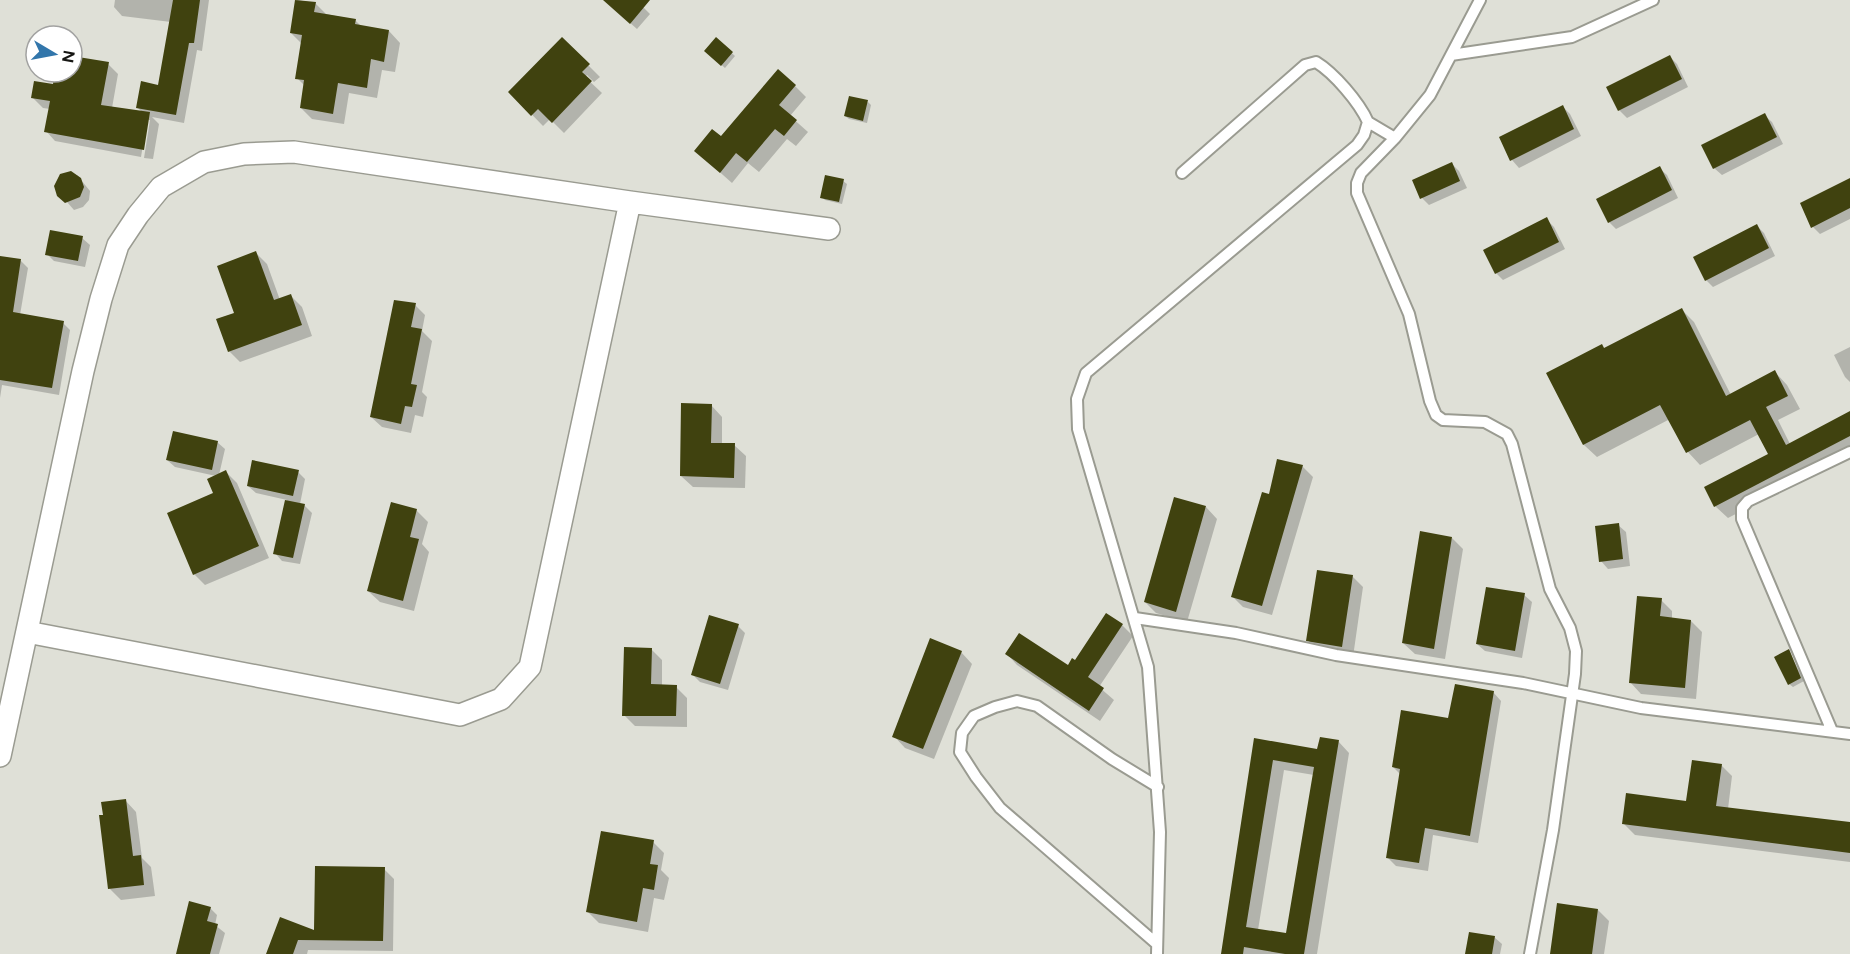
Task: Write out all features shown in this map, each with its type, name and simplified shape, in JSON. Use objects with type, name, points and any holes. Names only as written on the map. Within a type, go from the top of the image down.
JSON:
[{"type":"street","points":[[0,756],[80,382],[101,299],[118,245],[138,215],[161,187],[204,162],[244,154],[294,152],[829,229]]},
{"type":"street","points":[[27,632],[460,715],[501,699],[530,667],[630,202]]},
{"type":"lane","points":[[1480,0],[1430,95],[1395,138],[1361,173],[1357,183],[1357,194],[1409,314],[1430,401],[1436,415],[1443,420],[1485,422],[1507,434],[1512,444],[1550,589],[1570,628],[1576,651],[1573,692],[1553,830],[1530,954]]},
{"type":"lane","points":[[1451,55],[1572,37],[1653,0]]},
{"type":"lane","points":[[1182,173],[1305,65],[1316,62],[1327,69],[1363,112],[1368,122],[1395,138]]},
{"type":"lane","points":[[1157,949],[1160,832],[1148,667],[1078,429],[1077,399],[1086,373],[1357,146],[1368,122]]},
{"type":"lane","points":[[1832,731],[1742,519],[1742,508],[1748,501],[1850,452]]},
{"type":"lane","points":[[1135,618],[1236,633],[1336,655],[1573,692],[1641,708],[1850,734]]},
{"type":"lane","points":[[1157,949],[1000,808],[960,752],[962,733],[974,716],[995,707],[1017,701],[1037,706],[1112,759],[1158,787]]},
{"type":"building","points":[[173,0],[200,0],[194,43],[189,43],[176,115],[136,108],[141,81],[158,85]]},
{"type":"building","points":[[295,0],[316,2],[314,12],[356,19],[355,24],[389,30],[384,62],[371,59],[367,88],[338,83],[333,114],[300,108],[304,80],[295,79],[302,35],[290,33]]},
{"type":"building","points":[[603,0],[650,0],[630,24]]},
{"type":"building","points":[[562,37],[590,64],[582,72],[592,81],[552,123],[538,109],[531,116],[508,92]]},
{"type":"building","points":[[716,37],[733,52],[721,66],[704,51]]},
{"type":"building","points":[[1670,55],[1682,79],[1618,111],[1606,87]]},
{"type":"building","points":[[84,58],[109,62],[101,105],[150,112],[144,150],[44,132],[50,101],[31,98],[33,84],[84,84]]},
{"type":"building","points":[[778,69],[796,85],[779,105],[797,120],[784,136],[775,129],[747,162],[736,153],[720,173],[694,151],[712,129],[721,136]]},
{"type":"building","points":[[849,96],[868,100],[863,121],[844,116]]},
{"type":"building","points":[[1563,105],[1574,129],[1510,161],[1499,137]]},
{"type":"building","points":[[1765,113],[1777,137],[1713,169],[1701,145]]},
{"type":"building","points":[[1452,162],[1460,181],[1420,199],[1412,180]]},
{"type":"building","points":[[1660,166],[1672,190],[1608,223],[1596,199]]},
{"type":"building","points":[[71,171],[81,178],[84,187],[80,197],[65,203],[57,196],[54,186],[60,174]]},
{"type":"building","points":[[825,175],[844,179],[839,202],[820,198]]},
{"type":"building","points":[[1850,178],[1850,208],[1811,228],[1800,203]]},
{"type":"building","points":[[1547,217],[1559,242],[1495,274],[1483,250]]},
{"type":"building","points":[[1757,224],[1769,248],[1705,281],[1693,257]]},
{"type":"building","points":[[50,230],[83,236],[78,261],[45,255]]},
{"type":"building","points":[[256,251],[274,300],[291,294],[302,325],[228,352],[216,319],[234,313],[217,266]]},
{"type":"building","points":[[0,256],[21,259],[13,312],[64,321],[52,388],[0,380]]},
{"type":"building","points":[[394,300],[416,303],[411,327],[422,329],[411,384],[417,385],[412,407],[405,406],[401,424],[370,417]]},
{"type":"building","points":[[1682,308],[1726,396],[1775,370],[1788,396],[1766,407],[1786,445],[1850,411],[1850,436],[1714,507],[1704,487],[1768,454],[1750,420],[1686,453],[1660,405],[1583,445],[1546,373],[1602,344],[1604,348]]},
{"type":"building","points":[[681,403],[712,404],[711,443],[735,443],[734,478],[680,476]]},
{"type":"building","points":[[173,431],[218,441],[212,470],[166,460]]},
{"type":"building","points":[[1277,459],[1303,465],[1262,606],[1231,597],[1262,492],[1269,494]]},
{"type":"building","points":[[252,460],[299,470],[293,496],[247,486]]},
{"type":"building","points":[[226,470],[259,546],[193,575],[167,513],[213,493],[207,479]]},
{"type":"building","points":[[1174,497],[1206,506],[1176,612],[1144,602]]},
{"type":"building","points":[[285,500],[305,504],[293,558],[273,554]]},
{"type":"building","points":[[391,502],[417,509],[410,537],[419,539],[403,601],[367,591]]},
{"type":"building","points":[[1619,523],[1623,559],[1599,562],[1595,526]]},
{"type":"building","points":[[1420,531],[1452,537],[1434,649],[1402,643]]},
{"type":"building","points":[[1317,570],[1353,575],[1342,647],[1306,641]]},
{"type":"building","points":[[1486,587],[1525,593],[1515,651],[1476,644]]},
{"type":"building","points":[[1637,596],[1662,598],[1660,616],[1691,620],[1685,688],[1629,683]]},
{"type":"building","points":[[1106,613],[1123,624],[1088,677],[1104,688],[1089,711],[1005,654],[1019,633],[1068,665],[1072,658],[1075,660]]},
{"type":"building","points":[[709,615],[739,624],[720,684],[691,675]]},
{"type":"building","points":[[930,638],[962,651],[923,749],[892,737]]},
{"type":"building","points":[[624,647],[652,648],[651,684],[677,685],[676,716],[622,716]]},
{"type":"building","points":[[1789,649],[1801,678],[1788,685],[1774,657]]},
{"type":"building","points":[[1455,684],[1494,691],[1470,836],[1425,828],[1419,863],[1386,858],[1400,769],[1392,767],[1401,710],[1448,718]]},
{"type":"building","points":[[1320,737],[1339,740],[1304,954],[1285,954],[1244,947],[1243,954],[1221,954],[1254,738],[1317,749]],"holes":[[[1273,760],[1314,767],[1286,933],[1246,927]]]},
{"type":"building","points":[[1692,760],[1722,764],[1716,806],[1850,822],[1850,853],[1622,824],[1626,793],[1686,801]]},
{"type":"building","points":[[126,799],[133,856],[141,855],[144,885],[108,889],[99,815],[103,815],[101,802]]},
{"type":"building","points":[[601,831],[654,840],[650,864],[658,865],[654,890],[643,888],[637,922],[586,912]]},
{"type":"building","points":[[315,866],[385,867],[383,941],[298,940],[293,954],[266,954],[280,917],[314,930]]},
{"type":"building","points":[[189,901],[211,907],[207,921],[218,924],[210,954],[176,954]]},
{"type":"building","points":[[1557,903],[1598,909],[1592,954],[1550,954]]},
{"type":"building","points":[[1469,932],[1495,936],[1492,954],[1465,954]]}]
